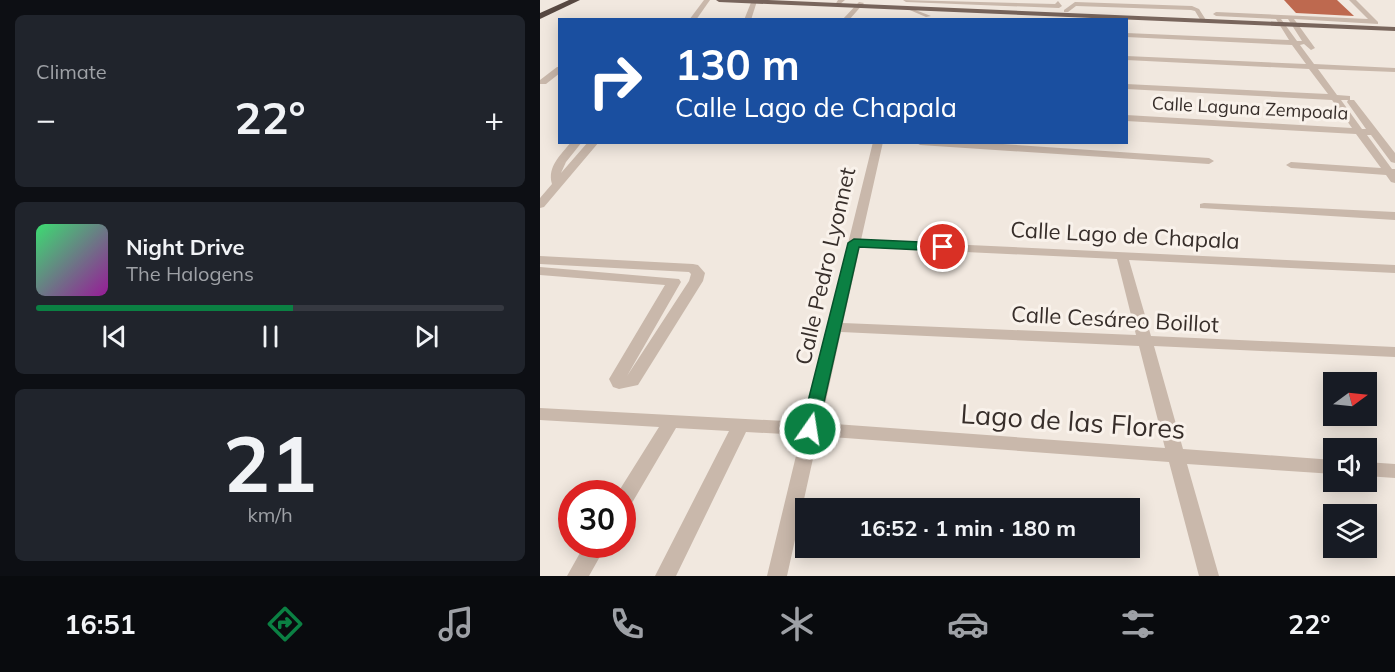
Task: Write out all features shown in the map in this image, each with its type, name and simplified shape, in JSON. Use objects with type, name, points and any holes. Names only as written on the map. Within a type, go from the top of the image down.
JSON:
[{"type":"highway","points":[[540,9],[561,0]]},
{"type":"highway","points":[[540,16],[576,0]]},
{"type":"main road","points":[[719,0],[840,2]]},
{"type":"main road","points":[[800,0],[860,4],[1068,9],[1280,22],[1378,24],[1395,27]]},
{"type":"main road","points":[[860,4],[906,4],[932,8],[961,5]]},
{"type":"main road","points":[[981,6],[1103,18],[1201,16]]},
{"type":"street","points":[[694,18],[708,0]]},
{"type":"street","points":[[1128,0],[1208,4],[1218,17],[1378,24]]},
{"type":"street","points":[[1352,0],[1378,24]]},
{"type":"street","points":[[748,18],[754,1]]},
{"type":"street","points":[[906,4],[947,1],[961,5],[1060,6],[1058,3],[981,6]]},
{"type":"street","points":[[847,18],[860,4]]},
{"type":"street","points":[[906,4],[927,18],[932,8]]},
{"type":"street","points":[[1280,22],[1393,175]]},
{"type":"street","points":[[1293,22],[1395,160]]},
{"type":"street","points":[[1128,35],[1307,43]]},
{"type":"street","points":[[1128,58],[1395,70]]},
{"type":"street","points":[[542,82],[558,70]]},
{"type":"street","points":[[542,82],[558,82]]},
{"type":"street","points":[[1128,86],[1347,98]]},
{"type":"street","name":"Calle Laguna Zempoala","points":[[1128,118],[1373,132]]},
{"type":"street","points":[[558,184],[554,176],[555,170],[575,144]]},
{"type":"street","points":[[540,206],[592,144]]},
{"type":"street","name":"Calle Pedro Lyonnet","points":[[777,576],[878,144]]},
{"type":"street","points":[[952,144],[1209,161]]},
{"type":"street","points":[[1114,144],[1115,154]]},
{"type":"street","points":[[1291,165],[1393,175]]},
{"type":"street","points":[[1204,206],[1395,216]]},
{"type":"street","name":"Calle Lago de Chapala","points":[[854,243],[1395,269]]},
{"type":"street","points":[[1122,256],[1143,341],[1209,576]]},
{"type":"street","points":[[540,261],[693,268],[698,273]]},
{"type":"street","points":[[540,271],[674,282],[698,273]]},
{"type":"street","points":[[674,282],[616,379],[617,382],[632,381],[696,281],[698,273]]},
{"type":"street","name":"Calle Cesáreo Boillot","points":[[834,327],[1395,352]]},
{"type":"street","name":"Lago de las Flores","points":[[540,414],[810,429],[1323,465]]},
{"type":"street","points":[[636,480],[672,421]]},
{"type":"street","points":[[665,576],[741,425]]},
{"type":"street","points":[[1377,470],[1395,471]]},
{"type":"street","points":[[577,576],[588,558]]},
{"type":"building","points":[[1284,0],[1337,0],[1354,16],[1296,13]]},
{"type":"route","points":[[810,429],[854,243],[943,247]]}]
